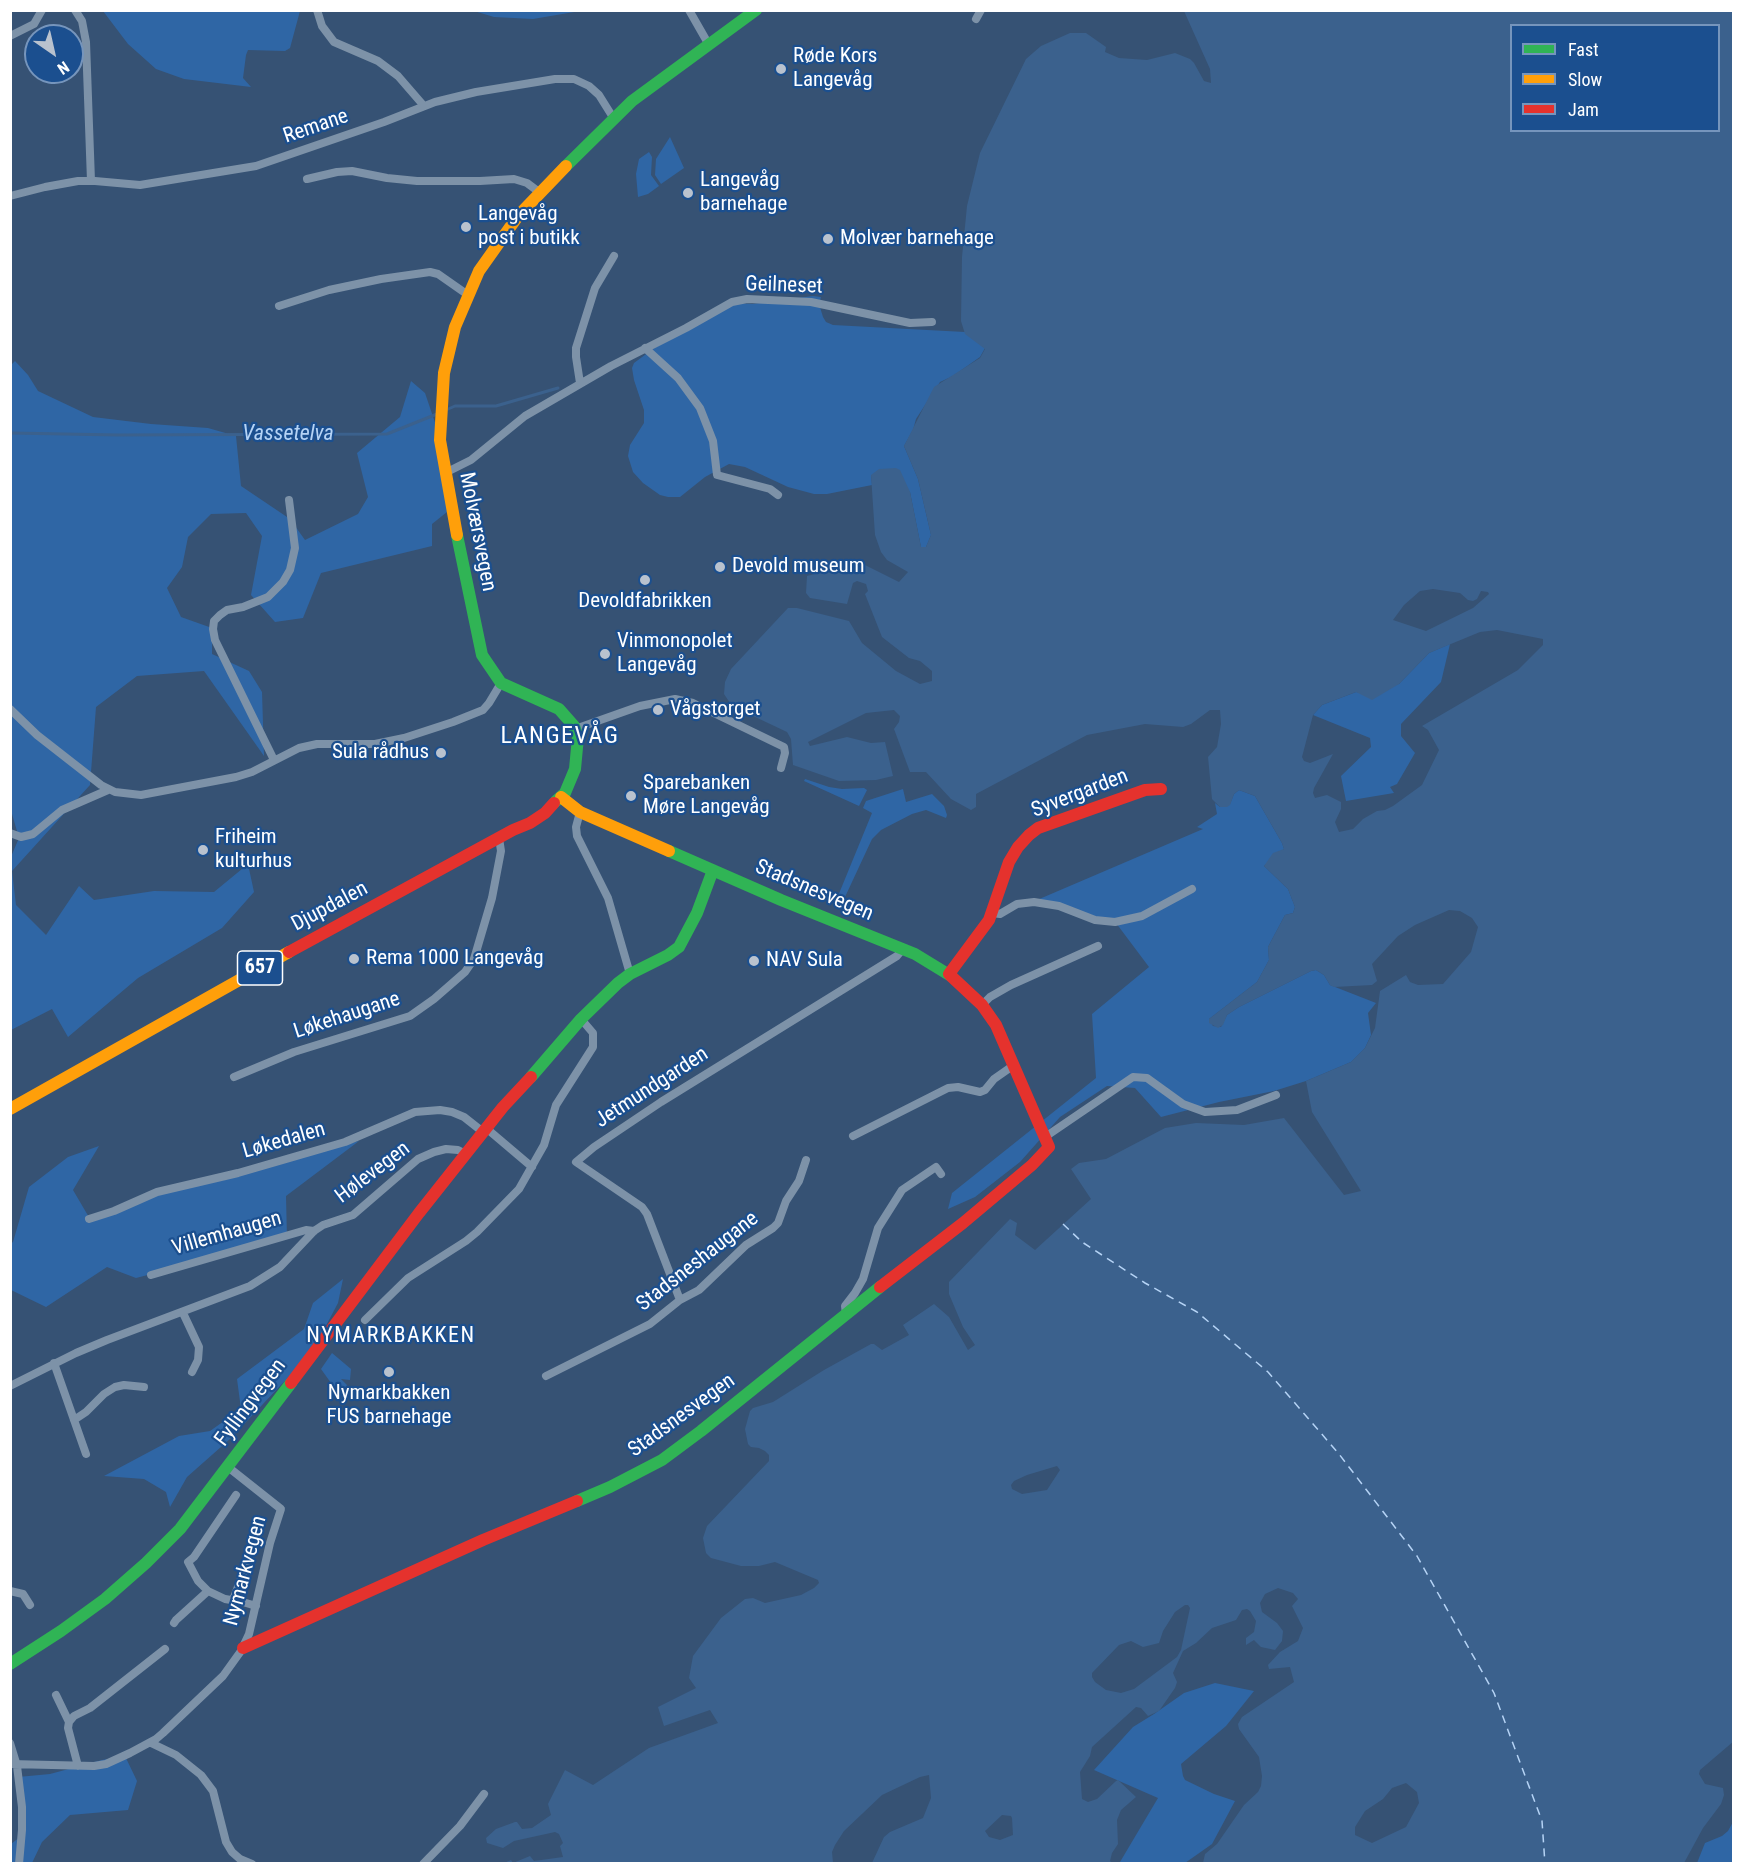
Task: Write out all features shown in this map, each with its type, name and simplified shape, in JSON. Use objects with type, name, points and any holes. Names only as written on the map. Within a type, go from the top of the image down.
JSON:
[{"type":"street","points":[[10,36],[34,24],[42,10]]},
{"type":"street","points":[[75,10],[82,21],[86,42],[91,181]]},
{"type":"street","points":[[317,10],[322,26],[334,42],[378,62],[398,76],[424,106]]},
{"type":"street","points":[[689,10],[709,45]]},
{"type":"street","name":"Molværsvegen","points":[[501,683],[482,655],[440,440],[444,373],[455,327],[479,272],[494,248],[539,192],[643,93],[756,10]]},
{"type":"street","points":[[976,19],[981,10]]},
{"type":"street","name":"Remane","points":[[10,196],[45,187],[91,181],[140,185],[256,166],[424,106],[476,92],[566,78],[589,86],[599,95],[614,119]]},
{"type":"street","points":[[307,179],[352,171],[417,181],[514,179],[527,183],[539,192]]},
{"type":"street","points":[[580,383],[576,348],[595,288],[614,256]]},
{"type":"street","points":[[279,306],[322,291],[430,272],[438,274],[468,295]]},
{"type":"street","name":"Geilneset","points":[[445,473],[471,460],[513,424],[580,383],[686,328],[727,303],[747,299],[811,302],[910,323],[932,322]]},
{"type":"street","points":[[645,348],[678,378],[700,408],[713,441],[718,466],[717,475],[770,489],[778,495]]},
{"type":"street","points":[[274,760],[215,640],[213,629],[214,621],[227,610],[243,607],[268,597],[284,582],[290,570],[295,548],[290,500]]},
{"type":"street","points":[[10,709],[37,735],[108,790],[124,794],[158,793],[252,772],[299,748],[317,744],[386,743],[453,722],[483,710],[501,683],[559,709],[575,729],[578,737],[575,769],[570,784],[558,800]]},
{"type":"street","points":[[575,729],[640,706],[675,699],[693,703],[784,747],[785,753],[781,768]]},
{"type":"street","name":"Syvergarden","points":[[950,974],[989,920],[1009,862],[1018,847],[1038,828],[1145,790],[1161,789]]},
{"type":"street","points":[[10,833],[21,837],[33,834],[63,810],[108,790]]},
{"type":"street","name":"Stadsnesvegen","points":[[243,1648],[383,1584],[641,1472],[681,1447],[912,1261],[963,1223],[1032,1165],[1049,1147],[996,1025],[982,1005],[950,974],[915,954],[781,900],[580,812],[558,800]]},
{"type":"street","name":"Djupdalen","points":[[10,1109],[258,969],[499,838],[513,830],[527,817],[558,800]]},
{"type":"street","points":[[580,812],[576,827],[577,836],[608,897],[630,974]]},
{"type":"street","name":"Løkehaugane","points":[[234,1077],[294,1052],[410,1016],[465,972],[474,959],[492,898],[501,851],[499,838]]},
{"type":"street","name":"Fyllingvegen","points":[[10,1664],[76,1621],[132,1576],[180,1529],[503,1107],[570,1035],[581,1019],[630,974],[668,956],[679,947],[697,913],[713,870]]},
{"type":"street","points":[[992,913],[1000,914],[1017,904],[1034,902],[1059,906],[1095,920],[1115,922],[1142,916],[1192,888]]},
{"type":"street","points":[[982,1005],[990,997],[1011,985],[1098,946]]},
{"type":"street","name":"Jetmundgarden","points":[[680,1300],[647,1214],[642,1207],[576,1162],[594,1147],[661,1102],[872,972],[897,956],[902,950]]},
{"type":"street","points":[[365,1320],[408,1278],[477,1232],[519,1189],[543,1145],[556,1105],[594,1044],[592,1033],[581,1019]]},
{"type":"street","points":[[853,1136],[948,1088],[958,1087],[980,1092],[985,1090],[994,1079],[1014,1065]]},
{"type":"street","points":[[1045,1137],[1133,1077],[1148,1078],[1183,1104],[1205,1112],[1237,1110],[1276,1095]]},
{"type":"street","name":"Løkedalen","points":[[89,1219],[157,1192],[238,1173],[345,1142],[415,1112],[440,1110],[452,1112],[485,1130]]},
{"type":"street","points":[[485,1130],[532,1167]]},
{"type":"street","name":"Hølevegen","points":[[10,1386],[54,1363],[107,1340],[240,1291],[280,1267],[323,1225],[353,1215],[426,1155],[446,1149],[458,1150],[466,1154]]},
{"type":"street","name":"Stadsneshaugane","points":[[546,1376],[650,1324],[680,1300],[699,1290],[746,1245],[778,1223],[786,1202],[799,1181],[806,1161]]},
{"type":"street","points":[[846,1314],[845,1305],[855,1293],[862,1279],[878,1228],[902,1190],[936,1167],[941,1174]]},
{"type":"street","name":"Villemhaugen","points":[[151,1275],[306,1230],[314,1232]]},
{"type":"street","points":[[183,1313],[199,1347],[198,1360],[192,1372]]},
{"type":"street","points":[[54,1363],[86,1454]]},
{"type":"street","points":[[74,1420],[115,1387],[124,1384],[144,1387]]},
{"type":"street","name":"Nymarkvegen","points":[[14,1765],[94,1766],[106,1764],[150,1743],[223,1676],[243,1648],[249,1634],[270,1543],[281,1509],[228,1467]]},
{"type":"street","points":[[236,1495],[194,1557],[188,1562],[198,1581],[208,1591],[256,1606]]},
{"type":"street","points":[[233,1600],[249,1558],[258,1521]]},
{"type":"street","points":[[10,1591],[23,1594],[30,1605]]},
{"type":"street","points":[[174,1623],[208,1591]]},
{"type":"street","points":[[78,1766],[68,1728],[69,1722],[165,1649]]},
{"type":"street","points":[[56,1695],[69,1722]]},
{"type":"street","points":[[10,1743],[22,1807],[19,1863]]},
{"type":"street","points":[[150,1743],[190,1766],[210,1786],[217,1802],[226,1842],[234,1854],[250,1863]]},
{"type":"street","points":[[423,1863],[460,1826],[484,1794]]},
{"type":"shaded area","points":[[103,11],[300,11],[290,48],[285,51],[248,50],[243,78],[251,87],[184,79],[156,69],[128,44]]},
{"type":"shaded area","points":[[474,11],[580,11],[533,19],[494,17]]},
{"type":"shaded area","points":[[1184,11],[1733,11],[1734,1741],[1700,1770],[1699,1774],[1705,1784],[1723,1788],[1724,1795],[1721,1804],[1703,1828],[1684,1863],[1203,1863],[1205,1854],[1217,1844],[1244,1805],[1261,1786],[1259,1757],[1239,1729],[1238,1724],[1242,1717],[1294,1682],[1290,1667],[1269,1669],[1268,1665],[1280,1652],[1298,1641],[1303,1628],[1292,1606],[1298,1599],[1293,1593],[1278,1588],[1265,1594],[1260,1603],[1262,1612],[1277,1623],[1283,1631],[1282,1641],[1275,1650],[1261,1647],[1254,1640],[1246,1645],[1246,1638],[1254,1632],[1256,1621],[1250,1611],[1242,1610],[1236,1620],[1212,1628],[1196,1643],[1183,1651],[1173,1673],[1177,1682],[1175,1688],[1159,1711],[1148,1716],[1141,1708],[1136,1707],[1092,1747],[1090,1756],[1080,1772],[1082,1799],[1088,1802],[1097,1799],[1118,1780],[1136,1797],[1121,1810],[1117,1820],[1118,1844],[1112,1853],[1110,1861],[1112,1863],[872,1863],[884,1837],[890,1832],[923,1818],[931,1798],[929,1775],[882,1795],[844,1831],[832,1852],[833,1863],[513,1863],[530,1856],[534,1861],[563,1857],[560,1846],[563,1843],[559,1834],[555,1832],[514,1841],[503,1848],[487,1843],[486,1838],[496,1829],[515,1822],[522,1829],[532,1828],[551,1815],[548,1804],[565,1770],[593,1785],[649,1748],[718,1723],[710,1710],[664,1726],[658,1707],[696,1688],[689,1678],[693,1656],[721,1618],[745,1599],[753,1598],[765,1603],[801,1595],[819,1583],[818,1580],[775,1562],[759,1566],[741,1566],[711,1558],[706,1553],[703,1538],[707,1526],[769,1461],[769,1455],[765,1451],[748,1444],[745,1429],[753,1408],[773,1402],[871,1344],[882,1350],[909,1335],[903,1325],[934,1304],[949,1317],[968,1350],[975,1345],[963,1327],[949,1294],[949,1282],[1010,1219],[1017,1223],[1015,1235],[1035,1250],[1091,1199],[1071,1169],[1079,1163],[1106,1159],[1165,1128],[1196,1123],[1244,1125],[1284,1118],[1344,1195],[1361,1191],[1312,1112],[1306,1081],[1351,1062],[1365,1048],[1375,1028],[1380,991],[1406,975],[1410,982],[1418,985],[1443,984],[1471,952],[1478,927],[1472,918],[1460,911],[1449,910],[1415,925],[1398,936],[1372,964],[1377,981],[1372,985],[1334,987],[1324,975],[1316,970],[1311,971],[1239,1007],[1227,1015],[1223,1025],[1218,1028],[1209,1023],[1209,1019],[1257,982],[1269,960],[1268,947],[1285,915],[1293,913],[1295,907],[1288,889],[1264,866],[1273,853],[1284,849],[1255,796],[1239,790],[1227,807],[1220,807],[1212,799],[1208,757],[1217,747],[1221,724],[1220,710],[1210,710],[1183,727],[1145,724],[1087,735],[976,794],[976,807],[971,810],[951,799],[926,772],[910,772],[894,729],[900,716],[894,710],[866,713],[808,742],[810,746],[847,737],[871,743],[885,742],[893,776],[876,780],[839,781],[793,765],[791,739],[787,732],[732,706],[724,694],[725,682],[731,669],[788,608],[797,608],[849,621],[862,643],[896,671],[920,684],[932,681],[932,671],[920,661],[909,658],[882,637],[865,594],[868,591],[866,584],[857,581],[853,583],[847,604],[810,598],[806,593],[807,576],[859,562],[899,582],[908,572],[887,560],[881,552],[875,535],[871,475],[879,469],[896,468],[900,470],[910,492],[921,547],[926,547],[931,535],[918,479],[904,446],[934,387],[980,358],[985,349],[965,334],[961,321],[962,257],[967,206],[980,153],[1026,59],[1041,46],[1070,33],[1086,33],[1106,47],[1105,52],[1119,58],[1147,60],[1175,53],[1190,59],[1204,81],[1211,83],[1210,69]],"holes":[[[1433,589],[1460,593],[1473,601],[1477,599],[1481,591],[1489,594],[1473,608],[1426,631],[1393,620],[1404,605],[1420,591]],[[1497,630],[1543,639],[1543,645],[1518,670],[1422,726],[1428,730],[1439,750],[1422,785],[1393,806],[1363,819],[1353,829],[1339,832],[1335,822],[1341,809],[1341,802],[1327,795],[1315,798],[1313,793],[1333,754],[1310,763],[1304,761],[1302,757],[1313,715],[1322,705],[1356,692],[1372,700],[1399,684],[1429,653],[1480,632]],[[1057,1466],[1060,1470],[1047,1490],[1022,1494],[1012,1489],[1011,1485],[1014,1481]],[[1185,1605],[1190,1608],[1181,1650],[1177,1657],[1134,1689],[1121,1693],[1106,1690],[1095,1682],[1092,1673],[1119,1645],[1131,1641],[1143,1647],[1159,1643],[1163,1631],[1175,1612]],[[1406,1783],[1417,1792],[1419,1803],[1406,1827],[1372,1843],[1355,1835],[1355,1827],[1365,1811],[1383,1799],[1392,1788]],[[1002,1815],[1011,1816],[1013,1835],[1000,1840],[989,1837],[985,1831]]]},
{"type":"shaded area","points":[[670,137],[684,168],[661,184],[655,175],[656,159]]},
{"type":"shaded area","points":[[649,152],[652,157],[651,175],[659,186],[648,194],[638,197],[636,174],[639,159]]},
{"type":"shaded area","points":[[813,296],[821,297],[819,304],[823,317],[826,322],[833,325],[965,332],[985,348],[980,357],[953,376],[940,382],[916,419],[904,446],[918,479],[931,535],[926,547],[921,547],[910,492],[871,475],[872,485],[827,494],[814,494],[788,487],[745,467],[729,464],[705,477],[680,497],[668,497],[660,495],[643,483],[633,472],[628,456],[630,445],[644,423],[644,410],[632,368],[634,363],[653,349],[730,303],[753,304]]},
{"type":"shaded area","points":[[15,361],[38,391],[93,417],[208,428],[236,436],[241,486],[290,519],[305,540],[358,514],[368,497],[357,453],[400,417],[411,381],[425,393],[444,449],[452,508],[432,524],[432,546],[321,573],[303,618],[275,622],[251,595],[262,536],[246,513],[211,514],[188,537],[182,567],[167,588],[181,617],[212,628],[212,654],[249,671],[262,692],[264,756],[204,671],[137,676],[96,707],[90,785],[12,871],[16,905],[46,935],[79,886],[94,900],[154,891],[214,892],[248,864],[254,892],[222,928],[138,978],[68,1037],[52,1009],[11,1030],[10,859],[19,838],[10,807],[10,717],[14,710],[10,707],[10,366]]},
{"type":"shaded area","points":[[1450,644],[1441,682],[1401,724],[1401,736],[1415,753],[1397,784],[1390,787],[1394,793],[1346,801],[1341,776],[1371,747],[1370,738],[1313,715],[1322,705],[1356,692],[1362,693],[1399,684],[1429,653]]},
{"type":"shaded area","points":[[805,779],[829,787],[867,790],[859,806],[804,781]]},
{"type":"shaded area","points":[[903,789],[906,802],[932,794],[944,806],[946,818],[926,810],[912,814],[881,830],[872,839],[842,899],[838,896],[872,813],[863,808],[866,801]]},
{"type":"shaded area","points":[[1239,790],[1255,796],[1282,843],[1284,849],[1264,866],[1288,889],[1295,907],[1293,913],[1285,915],[1268,947],[1269,960],[1257,982],[1209,1019],[1213,1026],[1221,1027],[1227,1015],[1239,1007],[1316,970],[1324,975],[1330,985],[1376,1003],[1368,1013],[1371,1035],[1365,1048],[1351,1062],[1306,1081],[1274,1091],[1161,1117],[1135,1088],[1107,1086],[1060,1117],[1020,1162],[975,1197],[948,1209],[952,1193],[1096,1078],[1092,1014],[1149,967],[1116,923],[1037,900],[1203,829],[1197,827],[1217,814],[1215,803],[1220,807],[1230,804],[1234,794]]},
{"type":"shaded area","points":[[359,1141],[286,1196],[287,1239],[136,1278],[107,1267],[46,1307],[11,1290],[10,1244],[13,1242],[29,1187],[68,1157],[99,1146],[73,1190],[90,1219],[155,1192]]},
{"type":"shaded area","points":[[343,1279],[338,1303],[312,1352],[230,1439],[187,1477],[170,1507],[166,1492],[144,1479],[104,1476],[179,1436],[210,1431],[241,1409],[237,1379],[304,1329],[313,1303]]},
{"type":"shaded area","points":[[332,1353],[351,1369],[350,1380],[341,1379],[347,1385],[341,1397],[321,1369]]},
{"type":"shaded area","points":[[1215,1683],[1254,1691],[1226,1726],[1181,1764],[1183,1776],[1185,1780],[1214,1794],[1235,1801],[1212,1844],[1185,1863],[1121,1863],[1158,1798],[1094,1770],[1133,1727],[1184,1693]]},
{"type":"shaded area","points":[[125,1756],[137,1781],[128,1810],[70,1815],[42,1842],[32,1863],[11,1864],[11,1844],[20,1837],[18,1777],[50,1774]]},
{"type":"shaded area","points":[[1733,1822],[1733,1863],[1697,1863],[1705,1843],[1722,1836]]},
{"type":"waterway","name":"Vassetelva","points":[[446,410],[455,406],[496,406],[558,388]]},
{"type":"waterway","name":"Vassetelva","points":[[10,433],[387,434],[437,414]]},
{"type":"ferry route","points":[[1063,1224],[1082,1242],[1145,1283],[1197,1312],[1268,1372],[1339,1454],[1417,1556],[1494,1693],[1542,1821],[1545,1864]]},
{"type":"traffic: fast","points":[[566,166],[632,101],[756,10]]},
{"type":"traffic: fast","points":[[457,535],[482,655],[501,683],[559,709],[574,726],[578,737],[575,769],[565,793],[556,801]]},
{"type":"traffic: fast","points":[[669,851],[781,900],[915,954],[951,976]]},
{"type":"traffic: fast","points":[[531,1077],[581,1019],[618,983],[679,947],[697,913],[713,870]]},
{"type":"traffic: fast","points":[[577,1501],[662,1460],[880,1287]]},
{"type":"traffic: fast","points":[[10,1664],[105,1599],[146,1563],[180,1529],[291,1383]]},
{"type":"traffic: slow","points":[[457,535],[440,440],[444,373],[455,327],[479,271],[518,216],[566,166]]},
{"type":"traffic: slow","points":[[561,797],[580,812],[669,851]]},
{"type":"traffic: slow","points":[[10,1109],[289,952]]},
{"type":"traffic: jam","points":[[949,974],[989,920],[1009,862],[1029,835],[1038,828],[1145,790],[1161,789]]},
{"type":"traffic: jam","points":[[289,952],[513,830],[530,823],[545,813],[554,803]]},
{"type":"traffic: jam","points":[[880,1287],[963,1223],[1032,1165],[1049,1147],[996,1025],[982,1005],[951,976]]},
{"type":"traffic: jam","points":[[291,1383],[419,1213],[503,1107],[531,1077]]},
{"type":"traffic: jam","points":[[243,1648],[483,1540],[577,1501]]},
{"type":"place","name":"Røde Kors Langevåg","points":[[781,69]]},
{"type":"place","name":"Langevåg barnehage","points":[[688,193]]},
{"type":"place","name":"Langevåg post i butikk","points":[[466,227]]},
{"type":"place","name":"Molvær barnehage","points":[[828,239]]},
{"type":"place","name":"Devold museum","points":[[720,567]]},
{"type":"place","name":"Devoldfabrikken","points":[[645,580]]},
{"type":"place","name":"Vinmonopolet Langevåg","points":[[605,654]]},
{"type":"place","name":"Vågstorget","points":[[658,710]]},
{"type":"place","name":"Sula rådhus","points":[[441,753]]},
{"type":"place","name":"Sparebanken Møre Langevåg","points":[[631,796]]},
{"type":"place","name":"Friheim kulturhus","points":[[203,850]]},
{"type":"place","name":"Rema 1000 Langevåg","points":[[354,959]]},
{"type":"place","name":"NAV Sula","points":[[754,961]]},
{"type":"place","name":"Nymarkbakken FUS barnehage","points":[[389,1372]]},
{"type":"district","name":"LANGEVÅG","points":[[560,737]]},
{"type":"district","name":"NYMARKBAKKEN","points":[[391,1336]]}]
